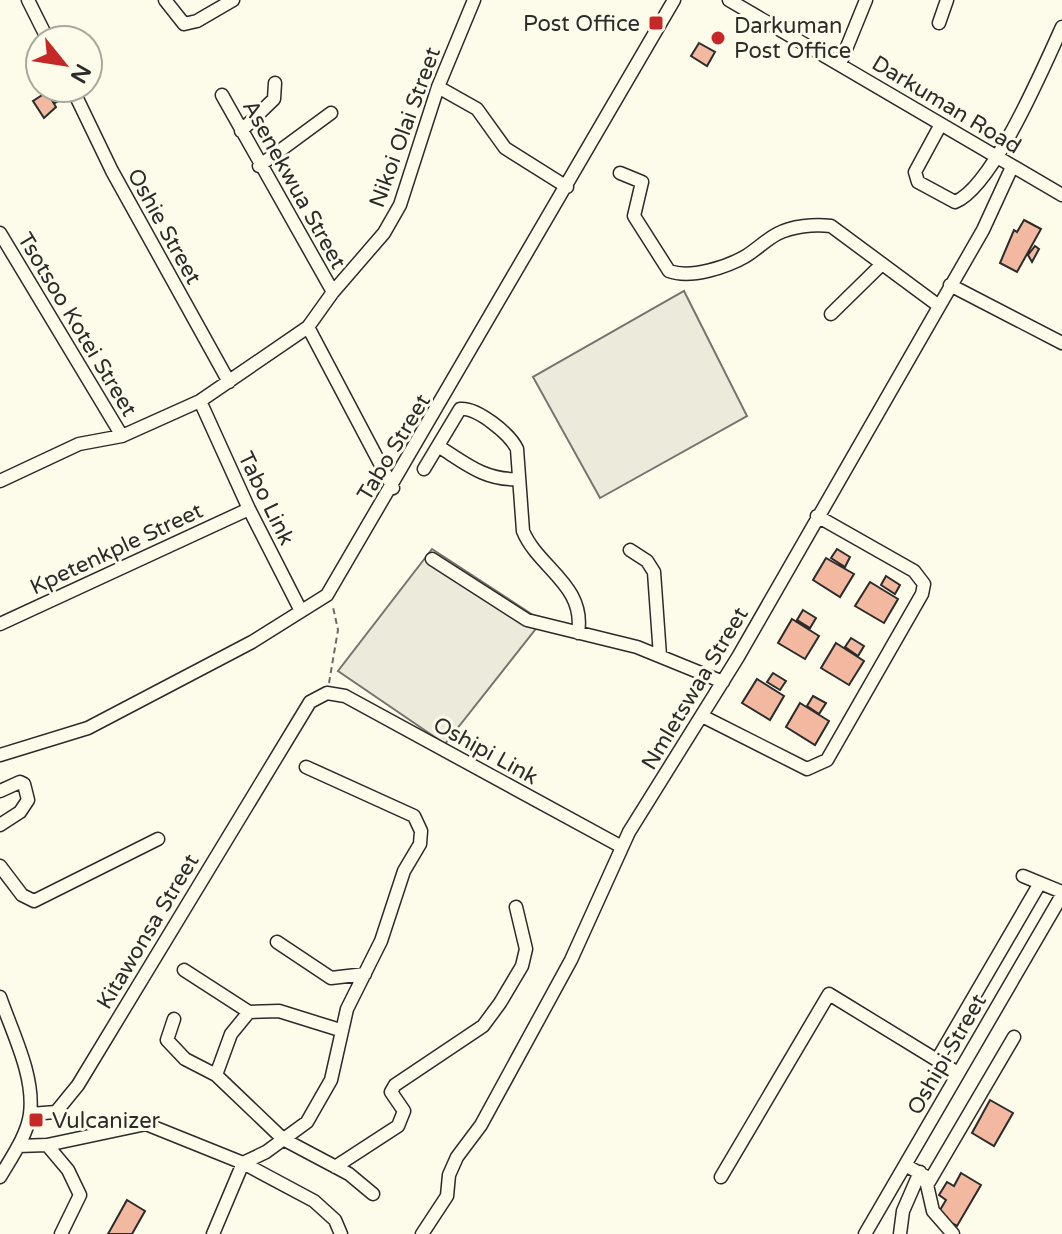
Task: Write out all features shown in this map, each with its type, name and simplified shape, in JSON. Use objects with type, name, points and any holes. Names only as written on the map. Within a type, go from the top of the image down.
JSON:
[{"type":"street","points":[[28,0],[40,24]]},
{"type":"street","points":[[165,0],[184,24],[197,21],[233,0]]},
{"type":"street","name":"Nikoi Olai Street","points":[[0,481],[79,444],[122,436],[200,401],[308,327],[333,292],[362,262],[400,205],[438,87],[474,0]]},
{"type":"street","name":"Tabo Street","points":[[0,755],[88,728],[252,642],[327,595],[393,488],[674,0]]},
{"type":"street","name":"Darkuman Road","points":[[729,0],[1062,195]]},
{"type":"street","points":[[840,64],[866,0]]},
{"type":"street","points":[[939,23],[947,0]]},
{"type":"street","points":[[941,124],[916,165],[918,182],[955,202],[965,198],[995,158],[1062,27]]},
{"type":"street","points":[[241,131],[274,99],[275,83]]},
{"type":"street","points":[[438,87],[477,109],[505,148],[567,187]]},
{"type":"street","name":"Asenekwua Street","points":[[222,95],[259,166],[333,292]]},
{"type":"street","name":"Oshie Street","points":[[80,104],[112,171],[229,382]]},
{"type":"street","points":[[259,166],[331,113]]},
{"type":"street","name":"Nmletswaa Street","points":[[422,1234],[447,1196],[449,1175],[457,1157],[481,1125],[571,960],[622,847],[723,682],[983,230],[1012,167]]},
{"type":"street","points":[[620,173],[642,182],[634,216],[665,266],[677,274],[718,267],[745,257],[778,233],[814,224],[831,226],[939,306]]},
{"type":"street","name":"Tsotsoo Kotei Street","points":[[0,233],[122,436]]},
{"type":"street","points":[[831,314],[882,264]]},
{"type":"street","points":[[950,285],[1062,343]]},
{"type":"street","points":[[308,327],[393,488]]},
{"type":"street","name":"Tabo Link","points":[[200,401],[249,509],[301,611]]},
{"type":"street","points":[[424,469],[456,414],[468,408],[511,438],[517,449],[523,531],[528,543],[565,581],[577,607],[578,633]]},
{"type":"street","points":[[438,446],[484,475],[499,480],[519,479]]},
{"type":"street","name":"Kpetenkple Street","points":[[0,624],[249,509]]},
{"type":"street","points":[[702,716],[807,769],[827,760],[859,706],[922,594],[924,584],[914,571],[817,516]]},
{"type":"street","points":[[630,550],[647,561],[654,572],[660,656]]},
{"type":"street","points":[[432,559],[527,620],[660,656],[723,682]]},
{"type":"street","name":"Oshipi Link","points":[[327,693],[345,696],[622,847]]},
{"type":"street","name":"Kitawonsa Street","points":[[30,1114],[56,1112],[72,1094],[310,702],[327,693]]},
{"type":"street","points":[[213,1234],[243,1163],[307,1122],[331,1080],[340,1030],[381,941],[404,871],[420,844],[421,831],[414,816],[306,767]]},
{"type":"street","points":[[0,791],[20,782],[24,784],[28,800],[20,812],[0,825]]},
{"type":"street","points":[[0,866],[22,895],[34,901],[158,839]]},
{"type":"street","points":[[1023,876],[1062,893]]},
{"type":"street","points":[[937,1060],[1040,883]]},
{"type":"street","name":"Oshipi Street","points":[[865,1234],[1062,893]]},
{"type":"street","points":[[335,1167],[398,1126],[404,1111],[391,1092],[395,1085],[483,1026],[500,1003],[522,966],[526,949],[516,907]]},
{"type":"street","points":[[277,942],[331,978],[365,974]]},
{"type":"street","points":[[184,970],[249,1012],[279,1011],[340,1030]]},
{"type":"street","points":[[721,1177],[829,994],[958,1073]]},
{"type":"street","points":[[0,997],[27,1077],[30,1114],[18,1146],[2,1170]]},
{"type":"street","points":[[216,1075],[231,1034],[249,1012]]},
{"type":"street","points":[[174,1019],[167,1040],[185,1059],[216,1075],[283,1139],[335,1167],[373,1194]]},
{"type":"street","points":[[900,1234],[903,1211],[1014,1037]]},
{"type":"street","points":[[18,1146],[47,1145],[146,1124],[243,1163],[314,1201],[335,1220],[341,1234]]},
{"type":"street","points":[[47,1145],[68,1170],[80,1195],[61,1234]]},
{"type":"street","points":[[905,1165],[924,1177],[933,1211],[953,1234]]},
{"type":"path","points":[[327,595],[338,630],[327,693]]},
{"type":"shaded area","points":[[684,291],[747,416],[600,498],[533,377]]},
{"type":"shaded area","points":[[432,549],[542,621],[445,744],[338,671]]},
{"type":"building","points":[[699,43],[715,52],[707,66],[691,56]]},
{"type":"building","points":[[35,104],[54,104],[56,107],[44,118]]},
{"type":"building","points":[[1024,220],[1041,229],[1017,272],[1000,263],[1014,230],[1017,232]]},
{"type":"building","points":[[1035,246],[1039,249],[1032,262],[1028,255]]},
{"type":"building","points":[[837,549],[850,557],[845,567],[831,558]]},
{"type":"building","points":[[826,558],[854,574],[840,597],[813,580]]},
{"type":"building","points":[[886,576],[900,585],[895,594],[881,585]]},
{"type":"building","points":[[870,582],[898,599],[884,623],[855,606]]},
{"type":"building","points":[[803,610],[816,618],[810,628],[797,620]]},
{"type":"building","points":[[792,619],[819,636],[805,659],[778,643]]},
{"type":"building","points":[[851,638],[864,646],[858,656],[845,647]]},
{"type":"building","points":[[836,643],[864,661],[849,685],[821,668]]},
{"type":"building","points":[[773,673],[786,681],[780,690],[767,682]]},
{"type":"building","points":[[757,679],[784,696],[770,720],[742,703]]},
{"type":"building","points":[[813,696],[826,703],[819,714],[807,706]]},
{"type":"building","points":[[800,703],[829,721],[815,745],[786,727]]},
{"type":"building","points":[[990,1100],[1013,1113],[994,1146],[972,1133]]},
{"type":"building","points":[[961,1173],[981,1185],[957,1226],[937,1215],[946,1200],[939,1195],[947,1182],[954,1186]]},
{"type":"building","points":[[127,1200],[145,1211],[132,1234],[108,1234]]},
{"type":"place","name":"Post Office","points":[[656,23]]},
{"type":"place","name":"Darkuman Post Office","points":[[718,38]]},
{"type":"place","name":"Vulcanizer","points":[[36,1120]]}]
